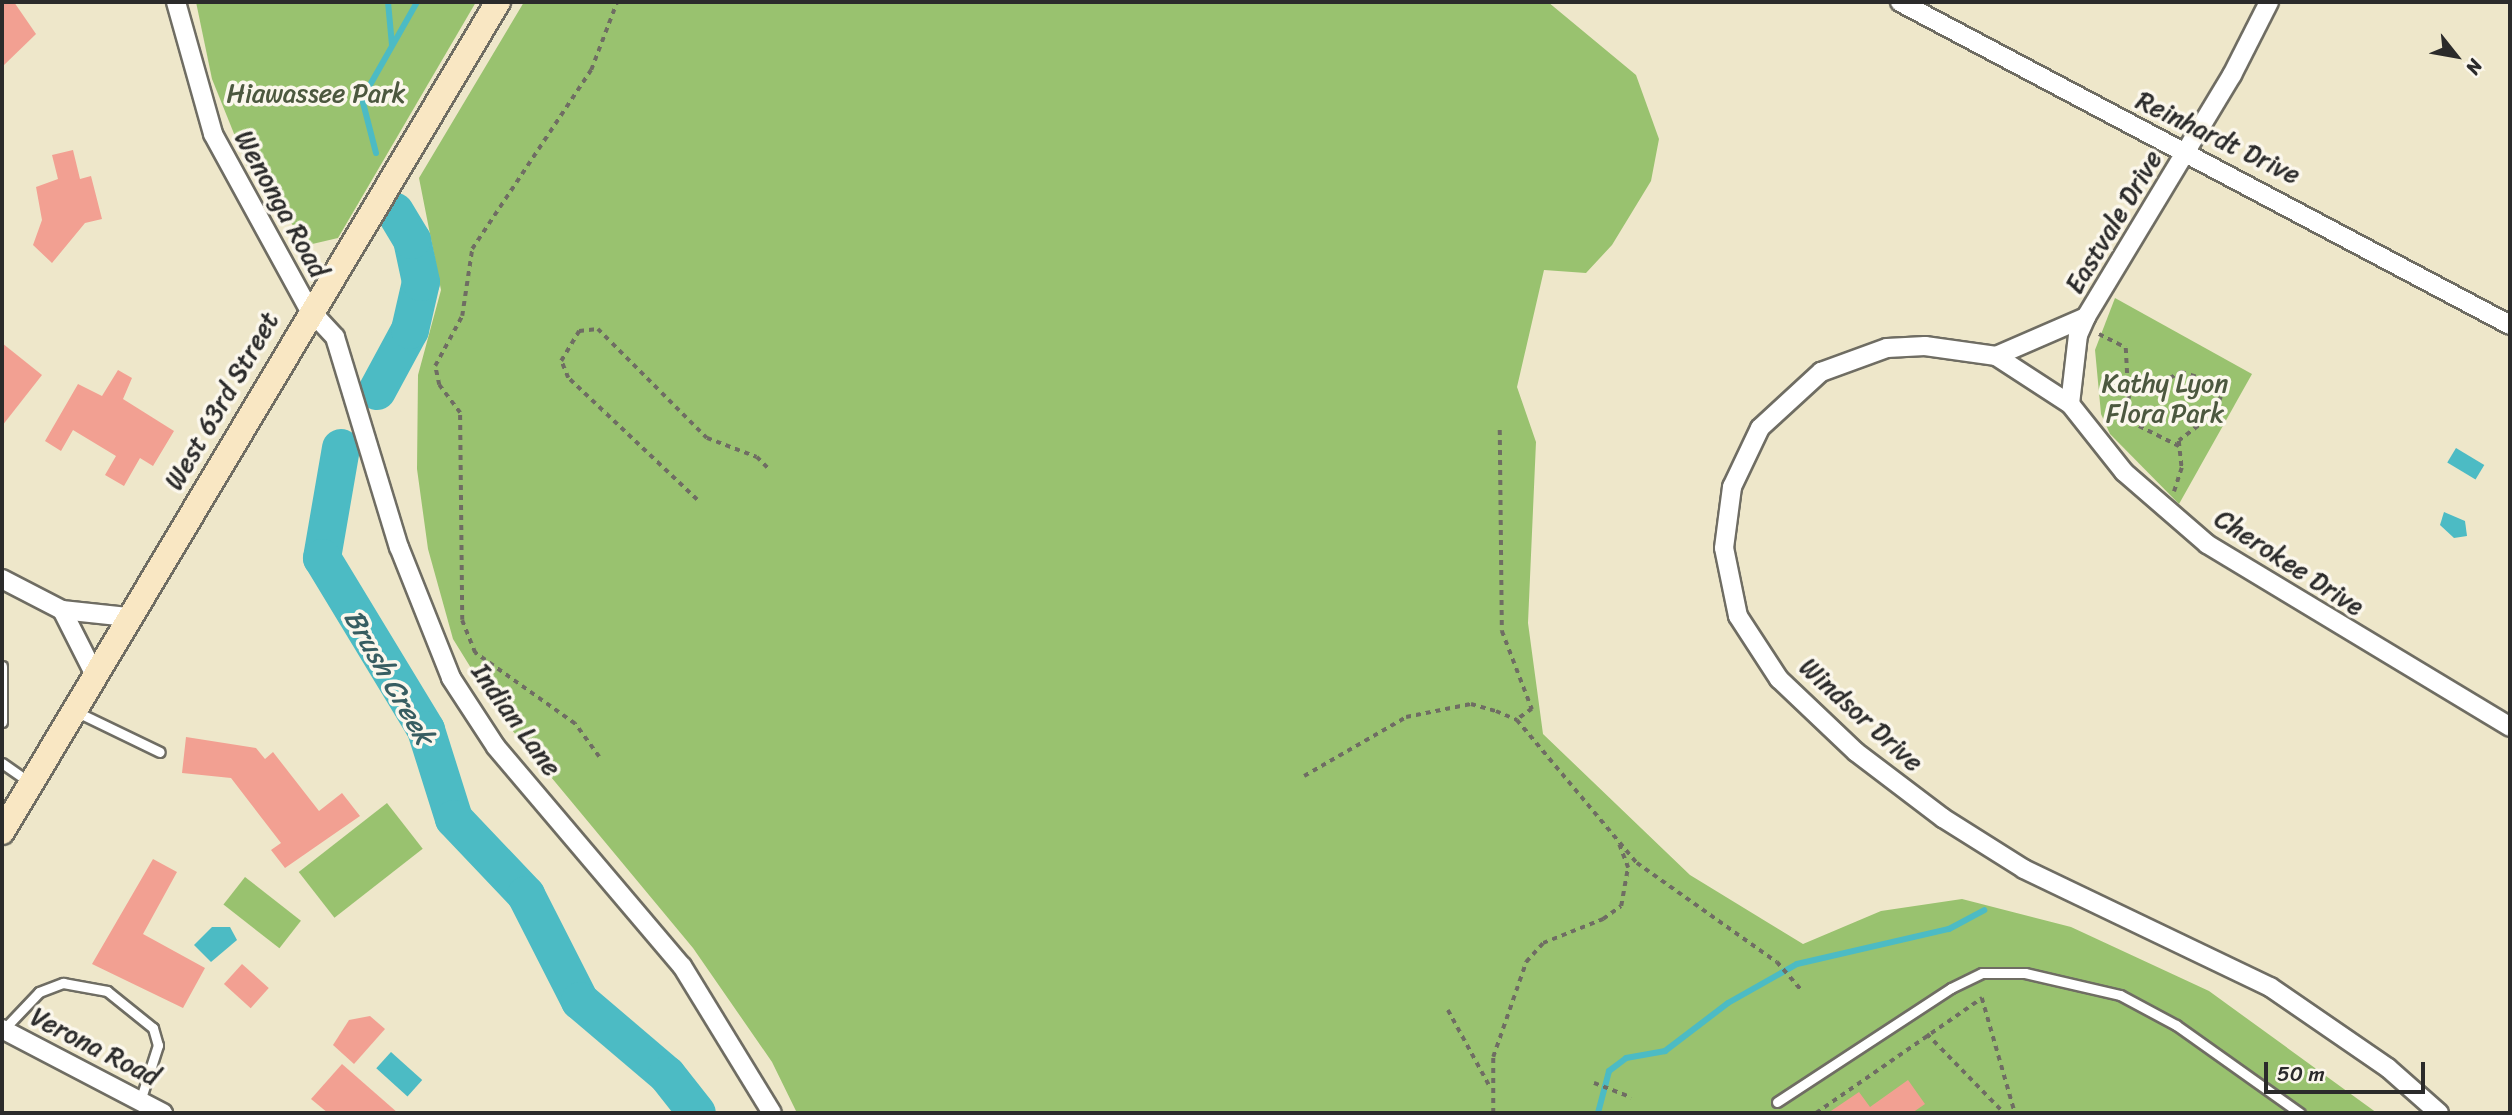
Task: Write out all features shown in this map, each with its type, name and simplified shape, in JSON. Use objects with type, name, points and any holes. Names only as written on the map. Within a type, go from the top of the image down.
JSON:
[{"type":"main road","name":"West 63rd Street","points":[[2,832],[309,309],[498,2]]},
{"type":"street","name":"Wenonga Road","points":[[176,2],[213,134],[309,309]]},
{"type":"street","name":"Reinhardt Drive","points":[[1900,2],[2510,325]]},
{"type":"street","name":"Eastvale Drive","points":[[2070,404],[2078,335],[2086,317],[2187,152],[2269,2]]},
{"type":"street","name":"Indian Lane","points":[[309,309],[335,337],[399,547],[451,678],[496,747],[682,966],[772,1113]]},
{"type":"street","points":[[1996,356],[2086,317]]},
{"type":"street","name":"Windsor Drive","points":[[2070,404],[1996,356],[1924,345],[1887,348],[1821,372],[1776,408],[1746,451],[1726,513],[1727,577],[1753,645],[1820,719],[1943,818],[2056,885],[2270,986],[2388,1068],[2439,1113]]},
{"type":"street","name":"Cherokee Drive","points":[[2070,404],[2124,472],[2207,544],[2510,727]]},
{"type":"street","points":[[2,579],[62,610],[128,617]]},
{"type":"street","points":[[62,610],[95,675]]},
{"type":"street","name":"Verona Road","points":[[2,1029],[141,1097],[163,1113]]},
{"type":"lane","points":[[2,666],[2,722]]},
{"type":"lane","points":[[74,710],[160,752]]},
{"type":"lane","points":[[2,763],[31,783]]},
{"type":"lane","points":[[1777,1102],[1951,988],[1982,973],[2025,974],[2120,995],[2176,1025],[2300,1113]]},
{"type":"lane","points":[[2,1029],[38,992],[63,983],[107,991],[153,1027],[158,1045],[141,1097]]},
{"type":"path","points":[[599,757],[575,724],[475,653],[462,621],[460,413],[439,385],[435,366],[462,316],[472,250],[591,70],[617,2]]},
{"type":"path","points":[[697,500],[568,378],[561,361],[579,331],[598,329],[708,438],[757,457],[771,471]]},
{"type":"path","points":[[2099,334],[2126,348],[2134,387],[2127,402],[2139,426],[2179,446]]},
{"type":"path","points":[[2134,387],[2154,391],[2180,372],[2214,382],[2221,397],[2214,414],[2183,435],[2179,446],[2182,468],[2172,497]]},
{"type":"path","points":[[1500,430],[1502,631],[1532,709],[1517,720]]},
{"type":"path","points":[[1304,776],[1406,717],[1439,708],[1471,704],[1517,720],[1619,843],[1665,888],[1777,962],[1802,991]]},
{"type":"path","points":[[1493,1113],[1490,1086],[1526,962],[1543,943],[1603,919],[1621,905],[1628,868],[1619,843]]},
{"type":"path","points":[[1816,1113],[1982,998],[2015,1113]]},
{"type":"path","points":[[1448,1010],[1490,1086]]},
{"type":"path","points":[[1927,1034],[2004,1113]]},
{"type":"path","points":[[1594,1083],[1631,1097]]},
{"type":"green space","name":"Hiawassee Park","points":[[196,2],[476,2],[338,238],[308,245],[247,166],[212,79]]},
{"type":"green space","points":[[524,2],[1548,2],[1636,75],[1659,139],[1651,181],[1612,245],[1586,273],[1544,270],[1517,387],[1536,442],[1528,623],[1543,734],[1690,875],[1803,944],[1881,911],[1962,899],[2071,927],[2209,991],[2377,1113],[797,1113],[772,1062],[693,948],[502,718],[453,639],[428,549],[417,469],[418,375],[441,290],[419,178]]},
{"type":"green space","name":"Kathy Lyon Flora Park","points":[[2115,298],[2252,374],[2179,504],[2110,434],[2101,414],[2095,350]]},
{"type":"green space","points":[[387,803],[423,849],[334,918],[299,872]]},
{"type":"green space","points":[[245,877],[301,921],[279,948],[223,905]]},
{"type":"water","points":[[2456,448],[2484,465],[2476,480],[2447,463]]},
{"type":"water","points":[[2444,512],[2465,521],[2467,536],[2454,538],[2440,525]]},
{"type":"water","points":[[212,927],[230,927],[237,940],[211,962],[194,945]]},
{"type":"water","points":[[391,1052],[422,1080],[407,1096],[376,1068]]},
{"type":"building","points":[[2,2],[14,2],[36,34],[2,67]]},
{"type":"building","points":[[73,150],[80,179],[91,176],[102,219],[85,223],[52,263],[33,245],[42,220],[36,187],[58,179],[52,155]]},
{"type":"building","points":[[2,343],[42,375],[2,426]]},
{"type":"building","points":[[118,370],[132,378],[123,399],[174,431],[153,466],[140,458],[124,486],[105,475],[116,456],[73,430],[61,451],[45,441],[78,384],[102,396]]},
{"type":"building","points":[[186,737],[256,748],[265,759],[273,752],[319,811],[342,793],[360,816],[285,868],[271,850],[281,843],[231,778],[182,773]]},
{"type":"building","points":[[153,859],[177,872],[143,934],[205,968],[183,1008],[92,964]]},
{"type":"building","points":[[242,964],[269,988],[251,1008],[224,984]]},
{"type":"building","points":[[370,1016],[385,1029],[354,1064],[333,1045],[349,1020]]},
{"type":"building","points":[[342,1064],[398,1113],[328,1113],[311,1099]]},
{"type":"building","points":[[1908,1080],[1925,1104],[1912,1113],[1828,1113],[1859,1092],[1870,1107]]},
{"type":"waterway","points":[[388,2],[392,45]]},
{"type":"waterway","name":"Brush Creek","points":[[376,153],[362,99],[417,2]]},
{"type":"waterway","name":"Brush Creek","points":[[377,391],[410,330],[421,282],[412,240],[395,212]]},
{"type":"waterway","name":"Brush Creek","points":[[341,448],[322,558],[426,730],[454,819],[526,895],[580,1001],[667,1075],[697,1113]]},
{"type":"waterway","points":[[1598,1113],[1609,1071],[1626,1058],[1665,1051],[1728,1003],[1797,964],[1949,929],[1984,910]]}]
